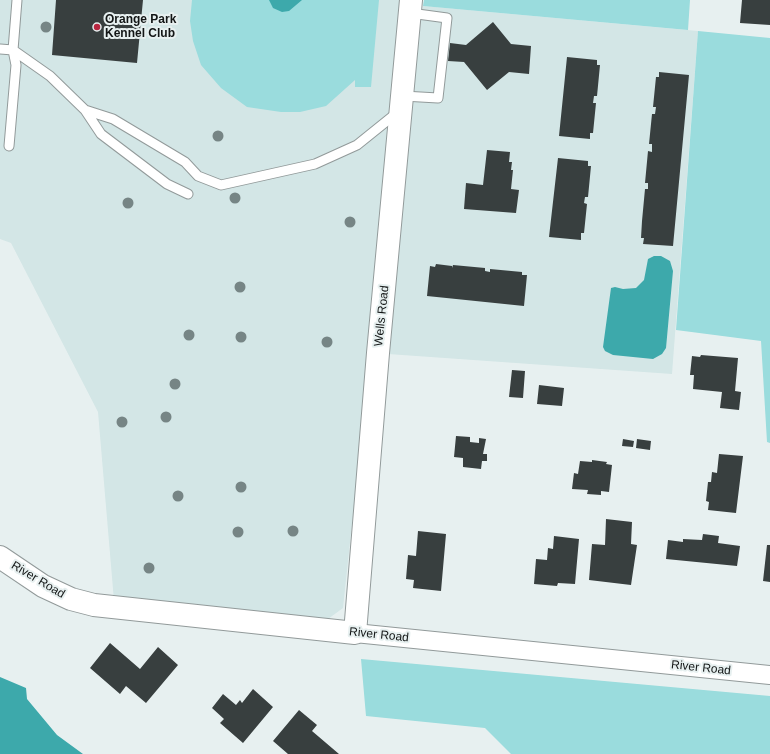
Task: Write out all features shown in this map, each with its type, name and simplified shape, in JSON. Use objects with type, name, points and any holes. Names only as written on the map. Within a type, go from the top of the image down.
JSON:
[{"type":"street","name":"Wells Road","points":[[355,633],[377,361],[410,7]]},
{"type":"street","name":"River Road","points":[[0,557],[43,586],[71,599],[94,605],[770,675]]},
{"type":"lane","points":[[9,146],[16,65],[13,50],[17,0]]},
{"type":"lane","points":[[85,110],[113,118],[185,162],[198,176],[221,185],[315,164],[357,146],[402,102],[438,98],[447,18],[410,7]]},
{"type":"lane","points":[[0,49],[13,50],[50,76],[85,110],[101,134],[167,184],[188,194]]},
{"type":"shaded area","points":[[0,0],[402,0],[393,139],[343,608],[328,619],[114,601],[98,412],[11,243],[0,239]]},
{"type":"shaded area","points":[[192,0],[379,0],[371,87],[355,87],[355,80],[326,106],[300,112],[281,112],[247,107],[221,88],[201,65],[193,41],[190,21]]},
{"type":"shaded area","points":[[269,0],[302,0],[289,11],[282,12],[273,8]]},
{"type":"shaded area","points":[[424,0],[690,0],[688,30],[423,6]]},
{"type":"shaded area","points":[[423,6],[698,31],[672,374],[388,354],[409,116]]},
{"type":"shaded area","points":[[698,31],[770,38],[770,443],[767,442],[761,341],[676,330]]},
{"type":"shaded area","points":[[654,256],[661,256],[670,261],[673,271],[666,348],[662,354],[653,359],[613,355],[605,351],[603,347],[611,288],[636,288],[644,280],[648,259]]},
{"type":"shaded area","points":[[361,659],[770,696],[770,754],[511,754],[485,728],[366,716]]},
{"type":"shaded area","points":[[0,677],[26,688],[27,699],[57,735],[83,754],[0,754]]},
{"type":"building","name":"Orange Park Kennel Club","points":[[56,0],[143,0],[137,63],[52,55]]},
{"type":"building","points":[[742,0],[770,0],[770,25],[740,23]]},
{"type":"building","points":[[493,22],[511,44],[531,46],[529,74],[509,72],[487,90],[464,62],[448,61],[450,43],[466,45]]},
{"type":"building","points":[[567,57],[597,60],[597,65],[600,65],[597,96],[594,96],[593,103],[596,103],[593,133],[590,133],[590,139],[559,136]]},
{"type":"building","points":[[659,72],[689,75],[673,246],[643,244],[644,238],[641,238],[645,189],[648,189],[648,183],[645,183],[648,151],[652,152],[652,144],[649,144],[652,114],[655,114],[656,107],[653,107],[656,77],[659,77]]},
{"type":"building","points":[[487,150],[510,152],[509,162],[512,162],[511,170],[513,170],[511,189],[519,190],[516,213],[464,209],[466,183],[483,185]]},
{"type":"building","points":[[558,158],[588,161],[588,166],[591,166],[588,197],[585,197],[584,203],[587,204],[584,233],[581,233],[581,240],[549,237]]},
{"type":"building","points":[[436,264],[452,266],[452,268],[453,265],[485,268],[485,271],[490,272],[490,269],[522,272],[522,275],[527,275],[524,306],[427,296],[430,266],[435,267]]},
{"type":"building","points":[[701,355],[738,358],[735,391],[741,392],[739,410],[720,408],[722,392],[693,389],[694,375],[690,375],[692,356],[700,357]]},
{"type":"building","points":[[512,370],[525,371],[523,398],[509,397]]},
{"type":"building","points":[[539,385],[564,388],[562,406],[537,404]]},
{"type":"building","points":[[456,436],[470,437],[470,442],[479,443],[479,438],[486,439],[483,454],[487,454],[487,461],[482,461],[481,469],[463,467],[463,458],[454,457]]},
{"type":"building","points":[[623,439],[634,441],[633,447],[622,446]]},
{"type":"building","points":[[637,439],[651,441],[650,450],[636,448]]},
{"type":"building","points":[[719,454],[743,456],[736,513],[708,510],[709,502],[706,501],[708,482],[711,482],[712,472],[717,473]]},
{"type":"building","points":[[592,460],[607,462],[606,464],[612,465],[609,492],[601,491],[601,495],[587,494],[588,490],[572,489],[574,473],[578,474],[580,461],[592,462]]},
{"type":"building","points":[[606,519],[632,522],[631,544],[637,545],[631,585],[589,580],[592,544],[605,545]]},
{"type":"building","points":[[418,531],[446,534],[441,591],[413,588],[414,580],[406,579],[408,555],[416,556]]},
{"type":"building","points":[[703,534],[719,536],[718,543],[740,546],[737,566],[666,559],[668,540],[683,542],[683,539],[702,540]]},
{"type":"building","points":[[554,536],[579,539],[575,584],[558,583],[557,586],[534,584],[536,559],[547,560],[548,548],[553,549]]},
{"type":"building","points":[[767,545],[770,545],[770,582],[763,581]]},
{"type":"building","points":[[110,643],[140,669],[158,647],[178,665],[146,703],[126,686],[120,694],[90,668]]},
{"type":"building","points":[[253,689],[273,707],[243,743],[220,723],[224,719],[212,708],[223,694],[236,705],[240,700],[242,703]]},
{"type":"building","points":[[299,710],[317,725],[312,731],[339,754],[288,754],[273,741]]},
{"type":"place","name":"Orange Park Kennel Club","points":[[97,27]]}]
